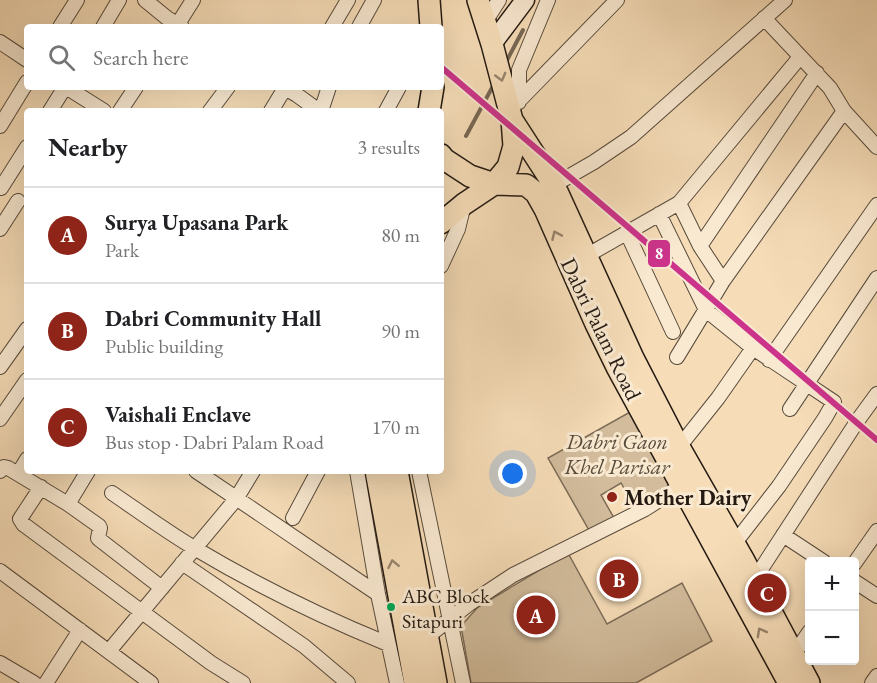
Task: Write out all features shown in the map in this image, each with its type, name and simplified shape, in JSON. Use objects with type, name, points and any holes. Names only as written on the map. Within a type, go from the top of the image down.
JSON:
[{"type":"main road","points":[[429,0],[431,24]]},
{"type":"main road","points":[[444,221],[464,204],[494,184],[508,167],[514,146],[512,109],[478,0]]},
{"type":"main road","points":[[430,108],[432,90]]},
{"type":"main road","name":"Dabri Palam Road","points":[[512,109],[554,185],[633,358],[679,447],[688,482],[734,544],[809,683]]},
{"type":"main road","name":"Dabri Palam Road","points":[[444,157],[470,176],[494,184],[526,185],[536,193],[545,208],[596,324],[688,482],[789,683]]},
{"type":"main road","points":[[376,474],[406,681]]},
{"type":"main road","points":[[399,474],[436,683]]},
{"type":"street","points":[[62,24],[77,0]]},
{"type":"street","points":[[105,24],[119,0]]},
{"type":"street","points":[[145,0],[176,24]]},
{"type":"street","points":[[180,24],[193,0]]},
{"type":"street","points":[[334,24],[348,0]]},
{"type":"street","points":[[361,24],[374,0]]},
{"type":"street","points":[[486,22],[499,0]]},
{"type":"street","points":[[493,48],[525,0]]},
{"type":"street","points":[[512,109],[519,70],[548,0]]},
{"type":"street","points":[[512,109],[617,0]]},
{"type":"street","points":[[554,185],[631,137],[785,0]]},
{"type":"street","points":[[764,18],[830,88],[844,111],[877,147]]},
{"type":"street","points":[[0,42],[24,58]]},
{"type":"street","points":[[586,256],[679,202],[800,57]]},
{"type":"street","points":[[700,246],[816,73]]},
{"type":"street","points":[[0,126],[24,87]]},
{"type":"street","points":[[52,108],[64,90]]},
{"type":"street","points":[[71,90],[99,108]]},
{"type":"street","points":[[122,108],[134,90]]},
{"type":"street","points":[[212,108],[226,90]]},
{"type":"street","points":[[274,108],[290,90]]},
{"type":"street","points":[[292,90],[316,108]]},
{"type":"street","points":[[321,108],[328,90]]},
{"type":"street","points":[[388,108],[397,90]]},
{"type":"street","points":[[677,357],[723,281],[844,111]]},
{"type":"street","points":[[0,229],[23,204],[1,188],[24,152]]},
{"type":"street","points":[[679,202],[700,246],[723,281]]},
{"type":"street","points":[[444,259],[458,229],[464,204]]},
{"type":"street","points":[[769,360],[877,205]]},
{"type":"street","points":[[659,214],[705,310],[769,360],[834,402],[779,486],[734,544]]},
{"type":"street","points":[[627,233],[673,332]]},
{"type":"street","points":[[790,408],[877,278]]},
{"type":"street","points":[[0,367],[24,333]]},
{"type":"street","points":[[679,447],[718,398],[753,348]]},
{"type":"street","points":[[0,420],[24,384]]},
{"type":"street","points":[[754,580],[858,420],[876,399]]},
{"type":"street","points":[[18,474],[24,464]]},
{"type":"street","points":[[0,471],[4,467],[8,468],[68,504],[99,526],[98,538],[100,540],[162,588]]},
{"type":"street","points":[[68,504],[86,474]]},
{"type":"street","points":[[200,474],[378,594]]},
{"type":"street","points":[[109,651],[236,499],[251,474]]},
{"type":"street","points":[[293,518],[316,474]]},
{"type":"street","points":[[358,474],[388,644],[406,681]]},
{"type":"street","points":[[419,474],[463,683]]},
{"type":"street","points":[[427,637],[468,604],[513,575],[645,509],[688,482]]},
{"type":"street","points":[[41,488],[20,519],[21,521],[141,612],[211,663],[243,683]]},
{"type":"street","points":[[112,493],[194,549],[322,616],[388,644]]},
{"type":"street","points":[[859,558],[877,531]]},
{"type":"street","points":[[783,536],[817,557]]},
{"type":"street","points":[[182,563],[304,646],[348,683]]},
{"type":"street","points":[[0,571],[151,683]]},
{"type":"street","points":[[859,584],[877,596]]},
{"type":"street","points":[[46,683],[80,630]]},
{"type":"street","points":[[794,654],[805,638]]},
{"type":"street","points":[[0,663],[34,683]]},
{"type":"street","points":[[872,683],[877,676]]},
{"type":"green space","name":"Dabri Gaon Khel Parisar","points":[[630,412],[673,487],[636,509],[621,483],[601,495],[614,518],[590,532],[548,458]]},
{"type":"green space","points":[[568,553],[607,624],[682,583],[712,641],[636,683],[471,683],[461,626],[478,607]]},
{"type":"waterway","points":[[505,64],[523,30]]},
{"type":"waterway","points":[[466,136],[494,84]]},
{"type":"transit line","name":"8","points":[[444,70],[877,440]]},
{"type":"place","name":"Mother Dairy","points":[[612,497]]},
{"type":"place","name":"Dabri Community Hall","points":[[619,579]]},
{"type":"place","name":"Vaishali Enclave","points":[[767,593]]},
{"type":"place","name":"ABC Block Sitapuri","points":[[391,607]]},
{"type":"place","name":"Surya Upasana Park","points":[[536,615]]}]
